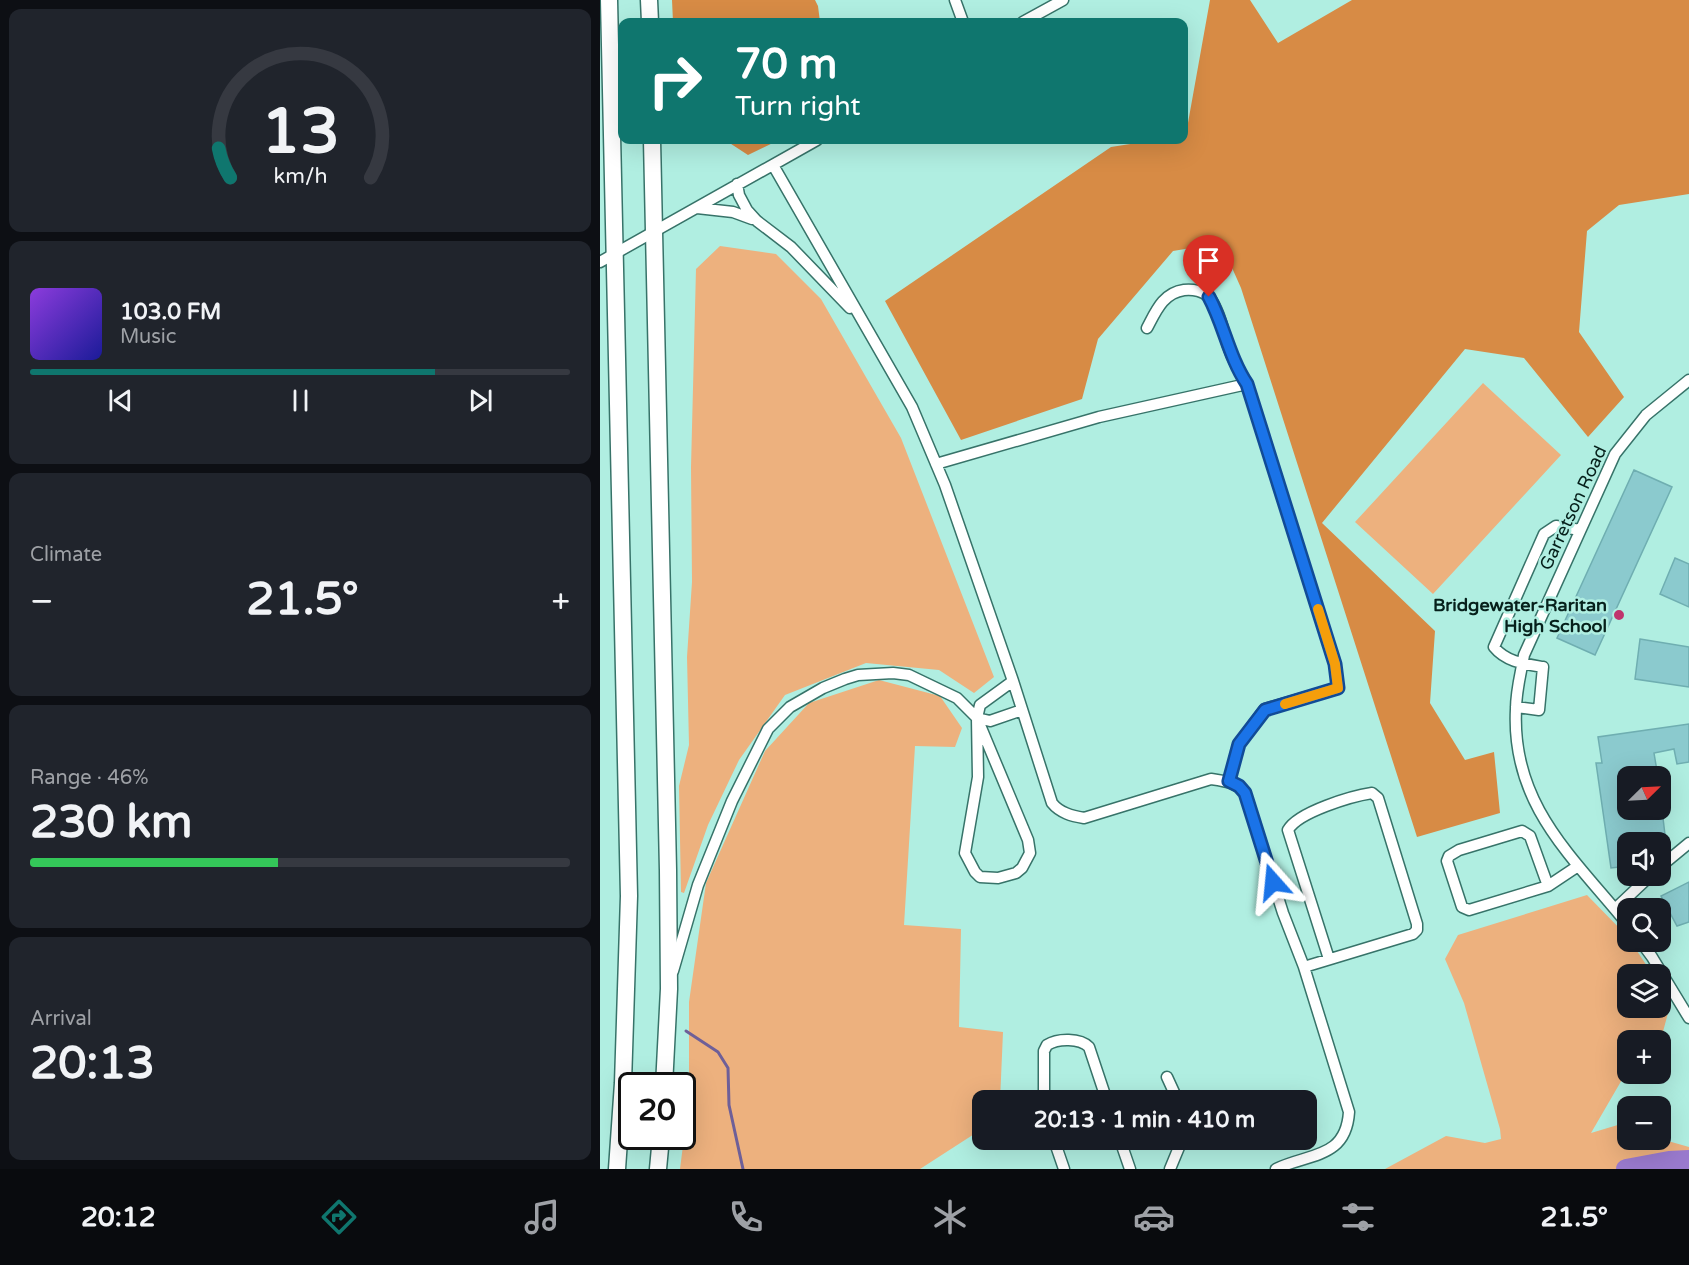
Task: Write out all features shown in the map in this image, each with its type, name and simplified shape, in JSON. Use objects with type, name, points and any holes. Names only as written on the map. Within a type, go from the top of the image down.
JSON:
[{"type":"highway","points":[[649,0],[650,18]]},
{"type":"highway","points":[[605,2],[607,258],[629,896],[624,1071],[617,1169]]},
{"type":"highway","points":[[652,144],[668,870],[669,988],[665,1072]]},
{"type":"highway","points":[[658,1169],[660,1150]]},
{"type":"street","points":[[956,0],[962,18]]},
{"type":"street","points":[[1030,18],[1063,0]]},
{"type":"street","points":[[607,258],[810,144]]},
{"type":"street","points":[[772,165],[898,381],[936,464],[1014,681],[1052,803],[1056,808],[1072,816],[1084,818],[1211,779],[1229,781],[1239,786],[1245,793],[1279,902],[1304,967],[1349,1112],[1347,1130],[1342,1140],[1334,1148],[1299,1164],[1276,1169]]},
{"type":"street","points":[[737,184],[742,203],[757,221],[798,254],[862,322]]},
{"type":"street","points":[[697,208],[733,212],[757,221]]},
{"type":"street","points":[[1147,328],[1161,301],[1175,291],[1195,289],[1209,297],[1220,317],[1239,373],[1247,384],[1335,664],[1338,688],[1265,710],[1239,744],[1229,781]]},
{"type":"street","name":"Garretson Road","points":[[1617,911],[1545,824],[1531,796],[1517,742],[1516,707],[1524,655],[1615,454],[1629,434],[1662,400],[1689,380]]},
{"type":"street","points":[[936,464],[1099,417],[1247,384]]},
{"type":"street","points":[[1516,707],[1539,710],[1543,667],[1522,664],[1500,655],[1494,647],[1544,534],[1556,526],[1580,530]]},
{"type":"street","points":[[669,988],[698,885],[732,801],[768,729],[782,713],[823,688],[845,679],[858,675],[893,673],[909,675],[957,698],[977,718],[1028,840],[1030,853],[1026,863],[1016,873],[998,878],[980,877],[965,853],[978,777],[977,718],[980,705],[1014,681]]},
{"type":"street","points":[[977,718],[990,721],[1022,710]]},
{"type":"street","points":[[1304,967],[1413,934],[1418,928],[1378,798],[1372,794],[1308,812],[1288,830],[1329,959]]},
{"type":"street","points":[[1548,886],[1530,836],[1522,831],[1459,850],[1449,856],[1447,861],[1462,907],[1470,910],[1548,886],[1578,866]]},
{"type":"street","points":[[1671,858],[1689,843]]},
{"type":"street","points":[[1615,909],[1639,886]]},
{"type":"street","points":[[1648,952],[1689,1018]]},
{"type":"street","points":[[1044,1090],[1044,1051],[1047,1045],[1059,1040],[1084,1042],[1089,1047],[1103,1090]]},
{"type":"street","points":[[1167,1077],[1173,1090]]},
{"type":"street","points":[[1057,1150],[1064,1169]]},
{"type":"street","points":[[1123,1150],[1130,1169]]},
{"type":"street","points":[[1170,1169],[1178,1150]]},
{"type":"shaded area","points":[[672,0],[815,0],[820,18],[673,18]]},
{"type":"shaded area","points":[[1210,0],[1250,0],[1278,43],[1352,0],[1689,0],[1689,194],[1619,205],[1587,231],[1579,332],[1624,397],[1588,437],[1524,358],[1465,349],[1322,523],[1435,631],[1430,703],[1465,760],[1494,752],[1500,813],[1417,837],[1241,288],[1221,243],[1173,251],[1098,339],[1082,399],[961,440],[885,301],[1111,147],[1130,144],[1188,144],[1188,123]]},
{"type":"shaded area","points":[[731,144],[771,144],[748,155]]},
{"type":"shaded area","points":[[720,246],[776,254],[821,299],[901,438],[994,677],[974,693],[939,670],[866,663],[785,695],[739,760],[708,825],[684,893],[681,892],[679,786],[689,745],[687,657],[692,582],[691,467],[696,269]]},
{"type":"shaded area","points":[[1483,383],[1561,455],[1433,594],[1355,522]]},
{"type":"shaded area","points":[[879,680],[940,696],[962,728],[955,747],[915,746],[904,925],[961,929],[959,1027],[1003,1032],[1000,1090],[972,1090],[972,1135],[920,1169],[680,1169],[682,1150],[696,1150],[696,1072],[689,1072],[689,1002],[706,883],[765,751],[809,703]]},
{"type":"shaded area","points":[[1587,895],[1617,926],[1617,952],[1638,952],[1646,964],[1617,964],[1617,1018],[1667,1018],[1663,1030],[1617,1030],[1617,1084],[1619,1084],[1591,1133],[1617,1125],[1617,1150],[1671,1150],[1671,1142],[1689,1147],[1689,1169],[1385,1169],[1446,1136],[1485,1143],[1501,1139],[1464,1003],[1445,959],[1458,935]]},
{"type":"building","points":[[1634,470],[1672,487],[1595,655],[1557,638]]},
{"type":"building","points":[[1675,558],[1689,564],[1689,607],[1660,594]]},
{"type":"building","points":[[1640,639],[1689,647],[1689,687],[1635,679]]},
{"type":"building","points":[[1689,724],[1689,762],[1677,764],[1674,749],[1654,753],[1656,766],[1617,766],[1617,820],[1663,820],[1665,832],[1617,832],[1617,867],[1611,868],[1596,763],[1602,763],[1598,737]]},
{"type":"building","points":[[1689,882],[1689,922],[1677,926],[1671,915],[1671,898],[1661,896]]},
{"type":"waterway","points":[[686,1031],[718,1052],[728,1068],[729,1105],[743,1169]]},
{"type":"waterway","points":[[1626,1169],[1669,1161],[1689,1160]]},
{"type":"slow traffic","points":[[1285,704],[1338,688],[1335,664],[1318,609]]},
{"type":"place","name":"Bridgewater-Raritan High School","points":[[1619,615]]},
{"type":"route","points":[[1209,297],[1220,317],[1239,373],[1247,384],[1335,664],[1338,688],[1265,710],[1239,744],[1229,781],[1239,786],[1245,793],[1273,882]]}]
